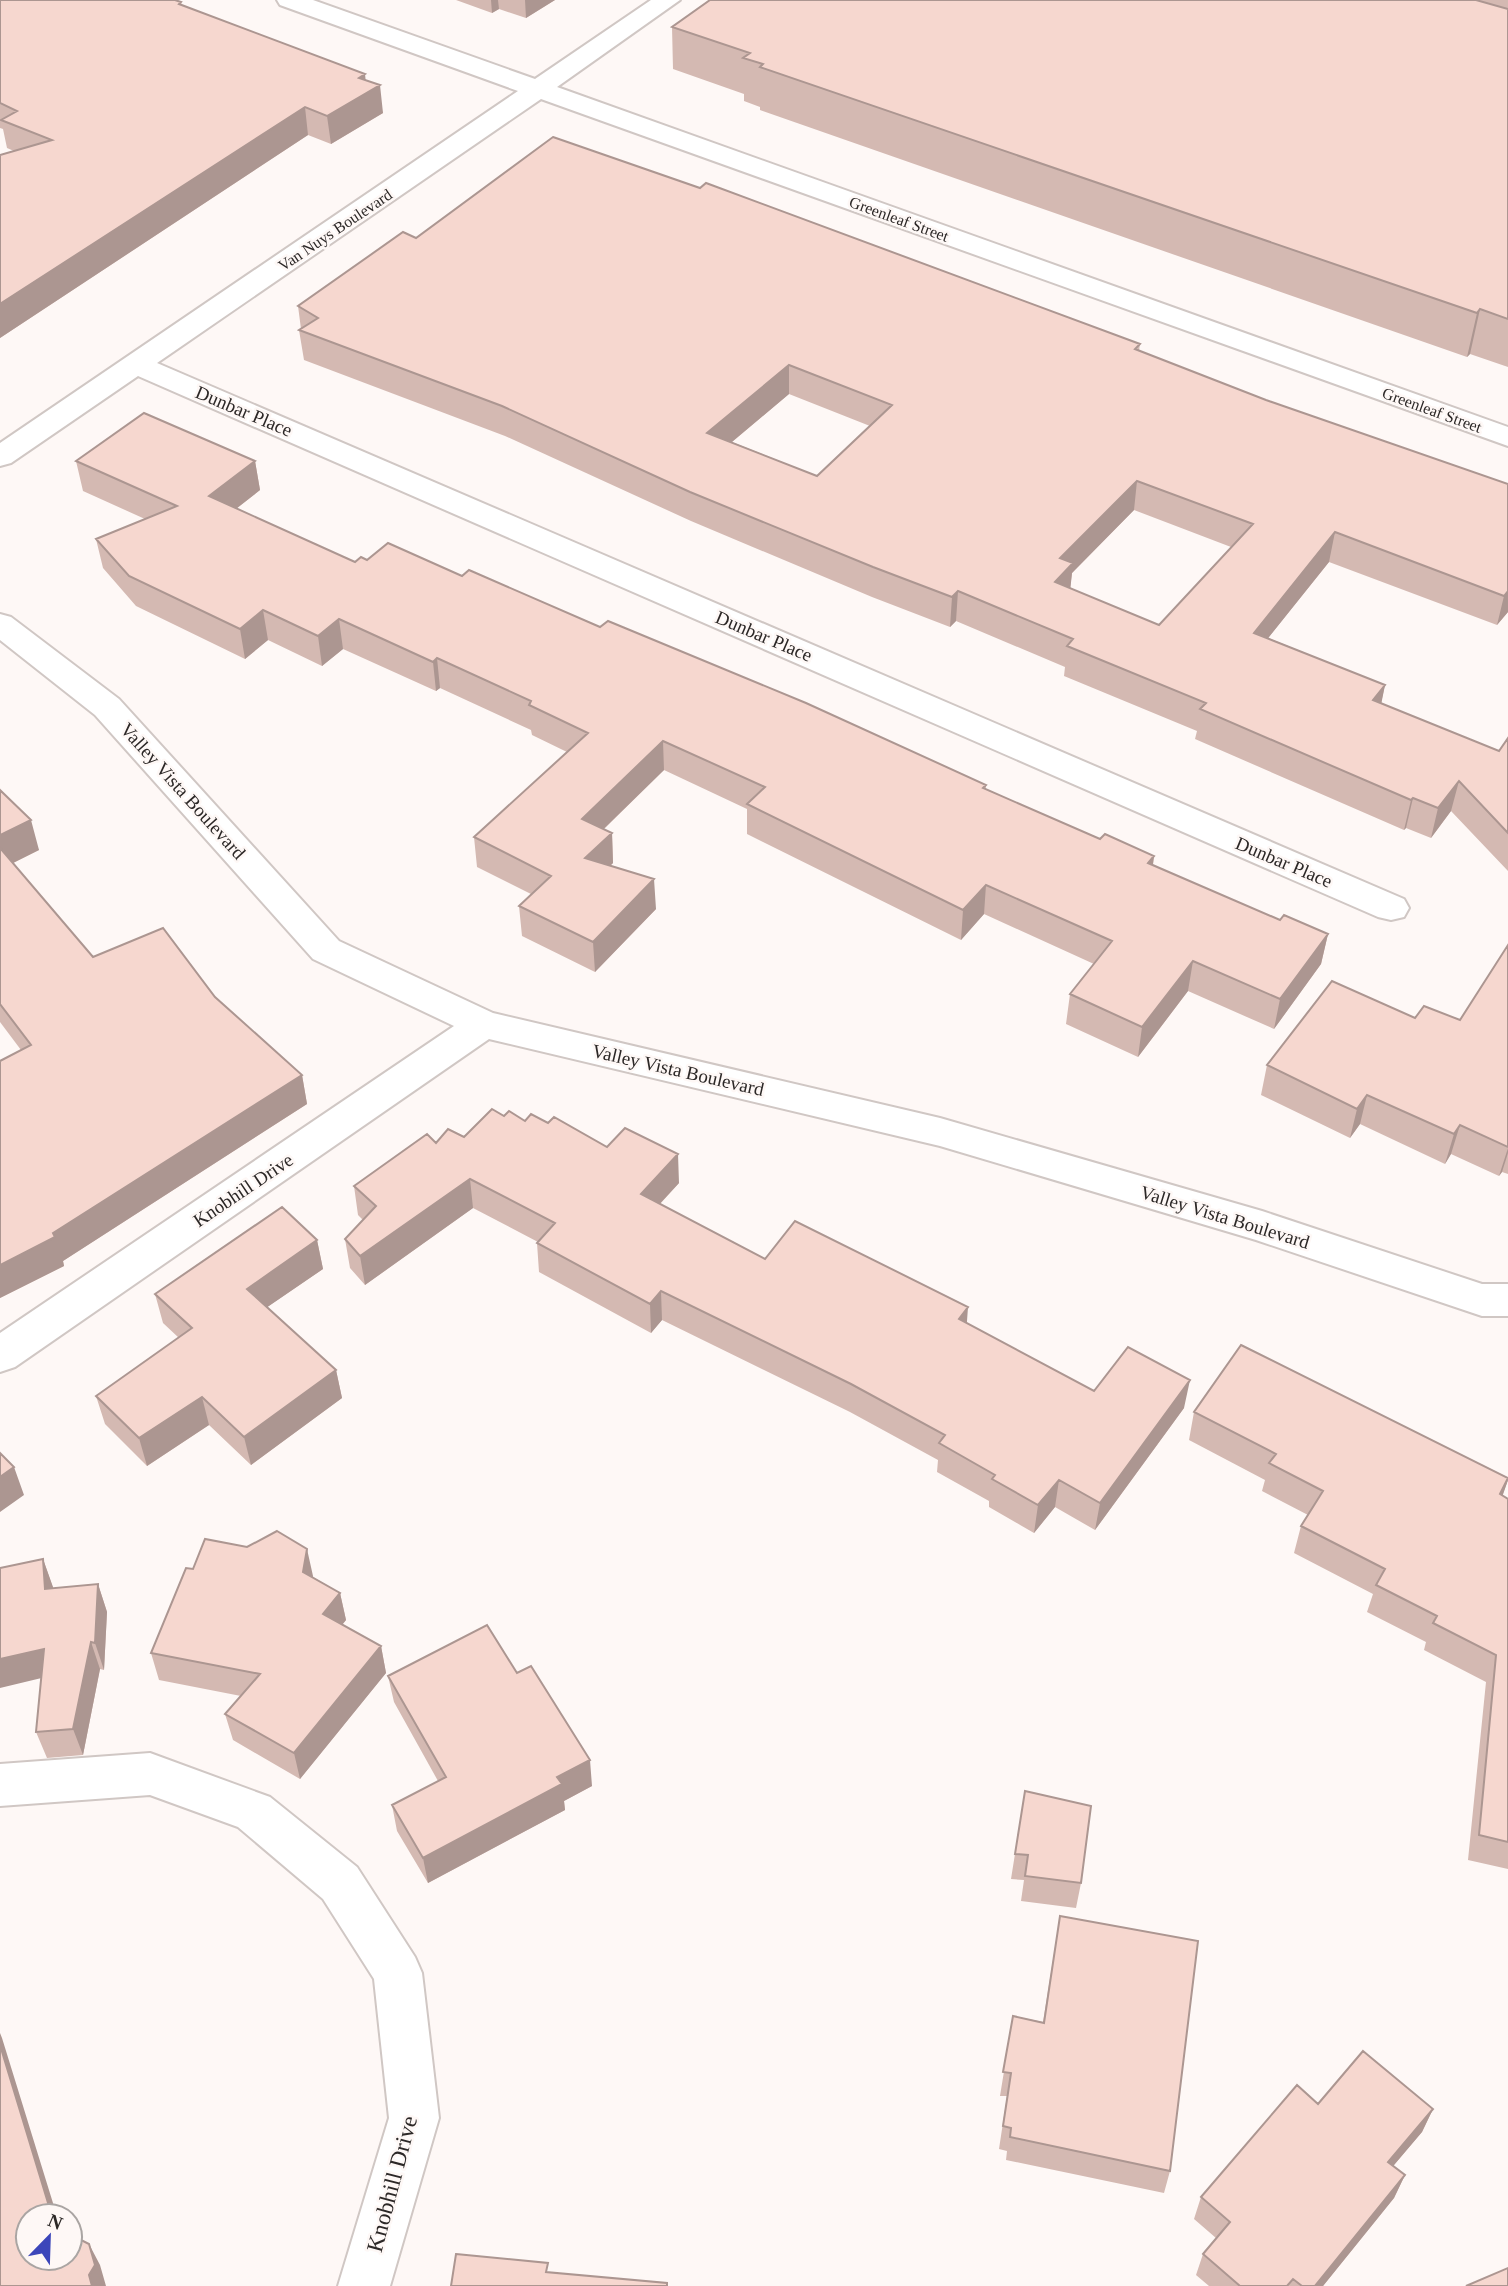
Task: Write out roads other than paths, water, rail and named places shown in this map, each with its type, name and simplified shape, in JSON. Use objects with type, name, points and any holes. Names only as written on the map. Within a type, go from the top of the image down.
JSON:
[{"type":"street","name":"Greenleaf Street","points":[[289,0],[1508,437]]},
{"type":"street","name":"Van Nuys Boulevard","points":[[0,457],[668,0]]},
{"type":"street","name":"Dunbar Place","points":[[137,365],[1391,908]]},
{"type":"street","name":"Valley Vista Boulevard","points":[[0,624],[107,707],[326,950],[484,1024],[940,1132],[1262,1226],[1499,1306]]},
{"type":"street","name":"Knobhill Drive","points":[[0,1355],[484,1024]]},
{"type":"street","name":"Knobhill Drive","points":[[0,1785],[150,1774],[254,1812],[340,1883],[398,1973],[414,2118],[363,2286]]}]
